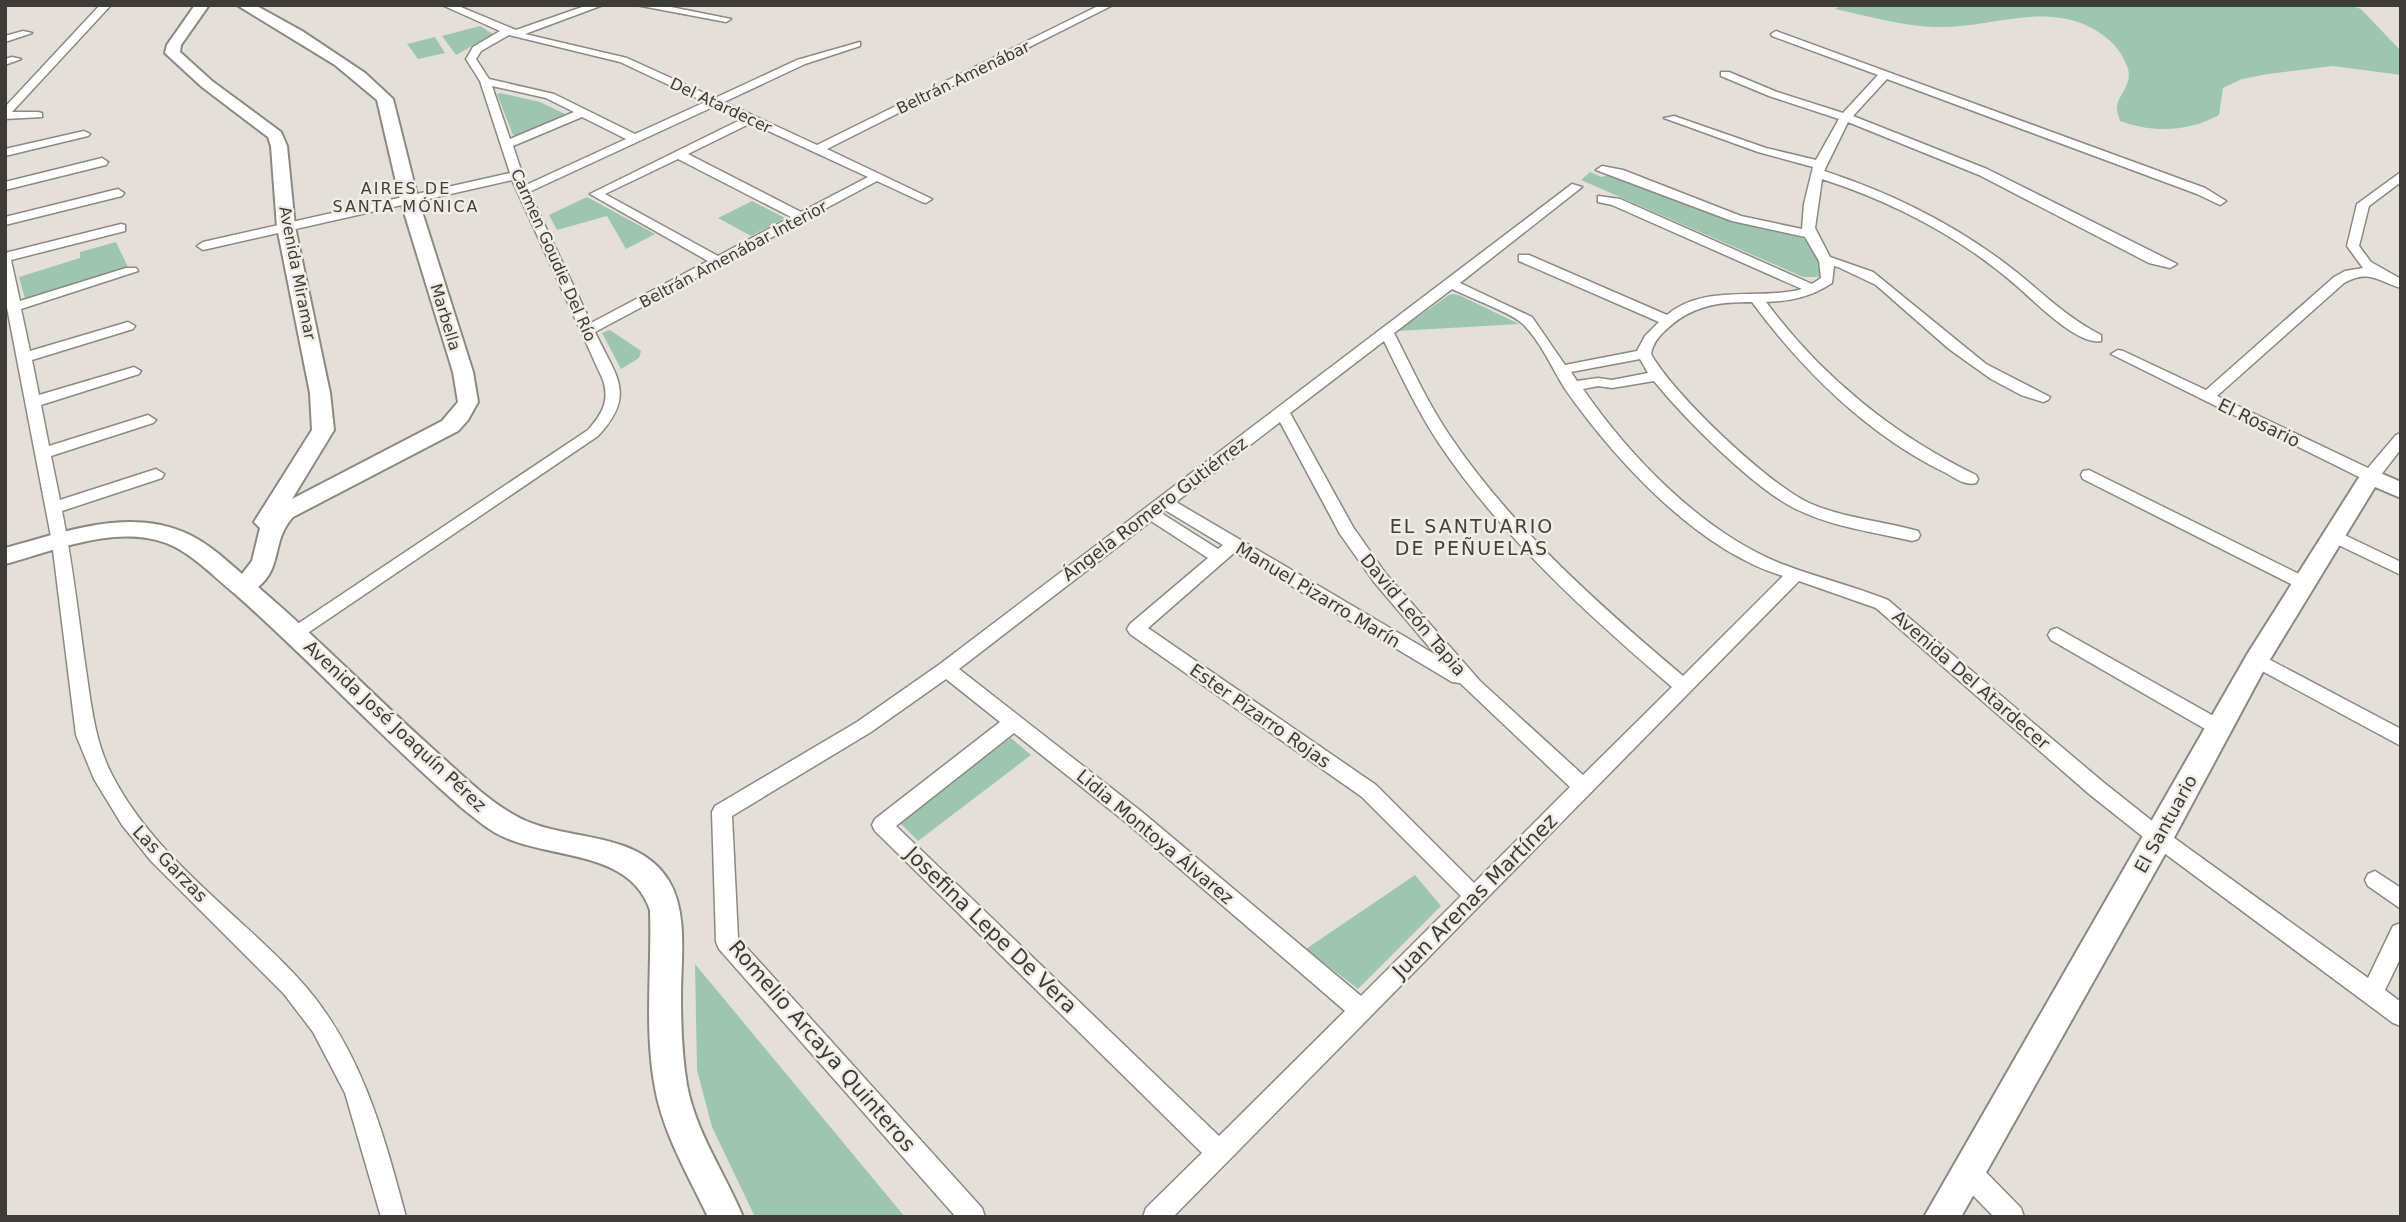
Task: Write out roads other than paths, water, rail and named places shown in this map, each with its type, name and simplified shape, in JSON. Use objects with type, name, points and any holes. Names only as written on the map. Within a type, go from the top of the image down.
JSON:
[{"type":"street","points":[[5,115],[35,85],[84,25],[106,5]]},
{"type":"street","name":"Avenida Miramar","points":[[202,5],[174,45],[173,54],[275,135],[279,146],[286,227],[320,393],[323,430],[318,442],[266,519],[262,530],[265,540]]},
{"type":"street","name":"Marbella","points":[[241,587],[258,577],[266,558],[265,540],[271,527],[285,512],[450,426],[468,402],[463,372],[410,199],[389,108],[382,94],[310,43],[244,5]]},
{"type":"street","points":[[447,5],[512,33],[598,5]]},
{"type":"street","points":[[641,5],[726,19]]},
{"type":"street","name":"Beltrán Amenábar","points":[[818,149],[1108,5]]},
{"type":"street","points":[[5,39],[27,33]]},
{"type":"street","name":"Carmen Goudie Del Río","points":[[296,634],[593,433],[607,418],[614,405],[615,393],[610,380],[522,191],[485,81],[471,59],[471,54],[512,33]]},
{"type":"street","name":"Del Atardecer","points":[[512,33],[623,61],[926,199]]},
{"type":"street","points":[[1776,34],[2201,191],[2220,201]]},
{"type":"street","points":[[522,191],[801,62],[856,44]]},
{"type":"street","points":[[1725,74],[1773,94],[1845,117],[2007,183],[2154,260],[2170,264]]},
{"type":"street","points":[[1885,75],[1845,117],[1819,169],[1809,216],[1810,234],[1829,270],[1827,280],[1812,290],[1791,295],[1704,301],[1685,307],[1667,320],[1649,340],[1650,365],[1750,468],[1790,500],[1815,511],[1912,535]]},
{"type":"street","points":[[485,81],[550,96],[635,139]]},
{"type":"street","points":[[507,144],[584,112]]},
{"type":"street","points":[[5,115],[38,115]]},
{"type":"street","points":[[718,261],[596,194],[751,118]]},
{"type":"street","points":[[1670,118],[1819,169],[1950,231],[1999,264],[2073,324],[2096,338]]},
{"type":"street","points":[[5,153],[84,134]]},
{"type":"street","points":[[678,154],[801,218]]},
{"type":"street","points":[[5,186],[102,162]]},
{"type":"street","points":[[1602,170],[1619,173],[1736,218],[1789,232],[1810,234]]},
{"type":"street","points":[[203,246],[517,175]]},
{"type":"street","name":"Beltrán Amenábar Interior","points":[[587,331],[878,176]]},
{"type":"street","points":[[2401,176],[2363,204],[2353,246],[2358,257],[2375,271],[2401,284]]},
{"type":"street","name":"Ángela Romero Gutiérrez","points":[[722,812],[841,741],[946,669],[1576,187]]},
{"type":"street","points":[[5,221],[118,193]]},
{"type":"street","points":[[1602,199],[1616,202],[1785,274],[1812,290]]},
{"type":"street","points":[[5,259],[121,228]]},
{"type":"street","points":[[1524,258],[1667,320]]},
{"type":"street","name":"Las Garzas","points":[[5,259],[60,542],[86,735],[92,753],[120,809],[141,838],[289,985],[320,1023],[348,1071],[360,1099],[394,1217]]},
{"type":"street","points":[[1825,260],[1861,268],[1989,373],[2017,389],[2043,397]]},
{"type":"street","points":[[14,307],[131,271]]},
{"type":"street","points":[[2207,397],[2339,280],[2350,274],[2375,271]]},
{"type":"street","name":"Avenida Del Atardecer","points":[[1450,284],[1527,320],[1601,426],[1692,517],[1740,551],[1795,575],[1868,598],[1890,610],[2032,735],[2159,838],[2401,1015]]},
{"type":"street","points":[[1755,297],[1776,327],[1842,391],[1913,447],[1943,467],[1970,479]]},
{"type":"street","points":[[23,358],[128,326]]},
{"type":"street","points":[[1386,332],[1444,439],[1505,516],[1573,589],[1683,686]]},
{"type":"street","name":"El Rosario","points":[[2118,354],[2401,491]]},
{"type":"street","points":[[1560,370],[1650,365]]},
{"type":"street","points":[[1571,386],[1598,382],[1608,385],[1650,365]]},
{"type":"street","points":[[33,402],[134,371]]},
{"type":"street","name":"David León Tapia","points":[[1282,412],[1346,530],[1380,578],[1473,686],[1583,788]]},
{"type":"street","points":[[42,454],[148,420]]},
{"type":"street","name":"El Santuario","points":[[1941,1217],[2302,583],[2371,476],[2401,438]]},
{"type":"street","points":[[53,508],[156,474]]},
{"type":"street","points":[[2089,475],[2302,583]]},
{"type":"street","name":"Manuel Pizarro Marín","points":[[1164,502],[1226,551]]},
{"type":"street","name":"Manuel Pizarro Marín","points":[[1150,513],[1226,551],[1473,686]]},
{"type":"street","name":"Avenida José Joaquín Pérez","points":[[16,554],[122,530],[162,533],[184,541],[296,634],[448,779],[503,823],[520,832],[623,859],[638,866],[657,885],[663,896],[666,919],[667,1047],[672,1091],[683,1124],[726,1217]]},
{"type":"street","points":[[2334,536],[2401,569]]},
{"type":"street","name":"Ester Pizarro Rojas","points":[[1226,551],[1136,629],[1368,791],[1474,896]]},
{"type":"street","name":"Juan Arenas Martínez","points":[[1154,1217],[1795,575]]},
{"type":"street","points":[[2057,635],[2219,728]]},
{"type":"street","points":[[2257,660],[2401,738]]},
{"type":"street","name":"Lidia Montoya Álvarez","points":[[946,669],[1135,818],[1361,1010]]},
{"type":"street","name":"Josefina Lepe De Vera","points":[[1014,722],[882,825],[1219,1152]]},
{"type":"street","name":"Romelio Arcaya Quinteros","points":[[722,812],[727,942],[973,1217]]},
{"type":"street","points":[[2375,880],[2401,900]]},
{"type":"street","points":[[2373,992],[2401,933]]},
{"type":"street","points":[[1966,1170],[2012,1217]]},
{"type":"district","name":"AIRES DE SANTA MÓNICA","points":[[406,197]]},
{"type":"district","name":"EL SANTUARIO DE PEÑUELAS","points":[[1472,537]]}]
